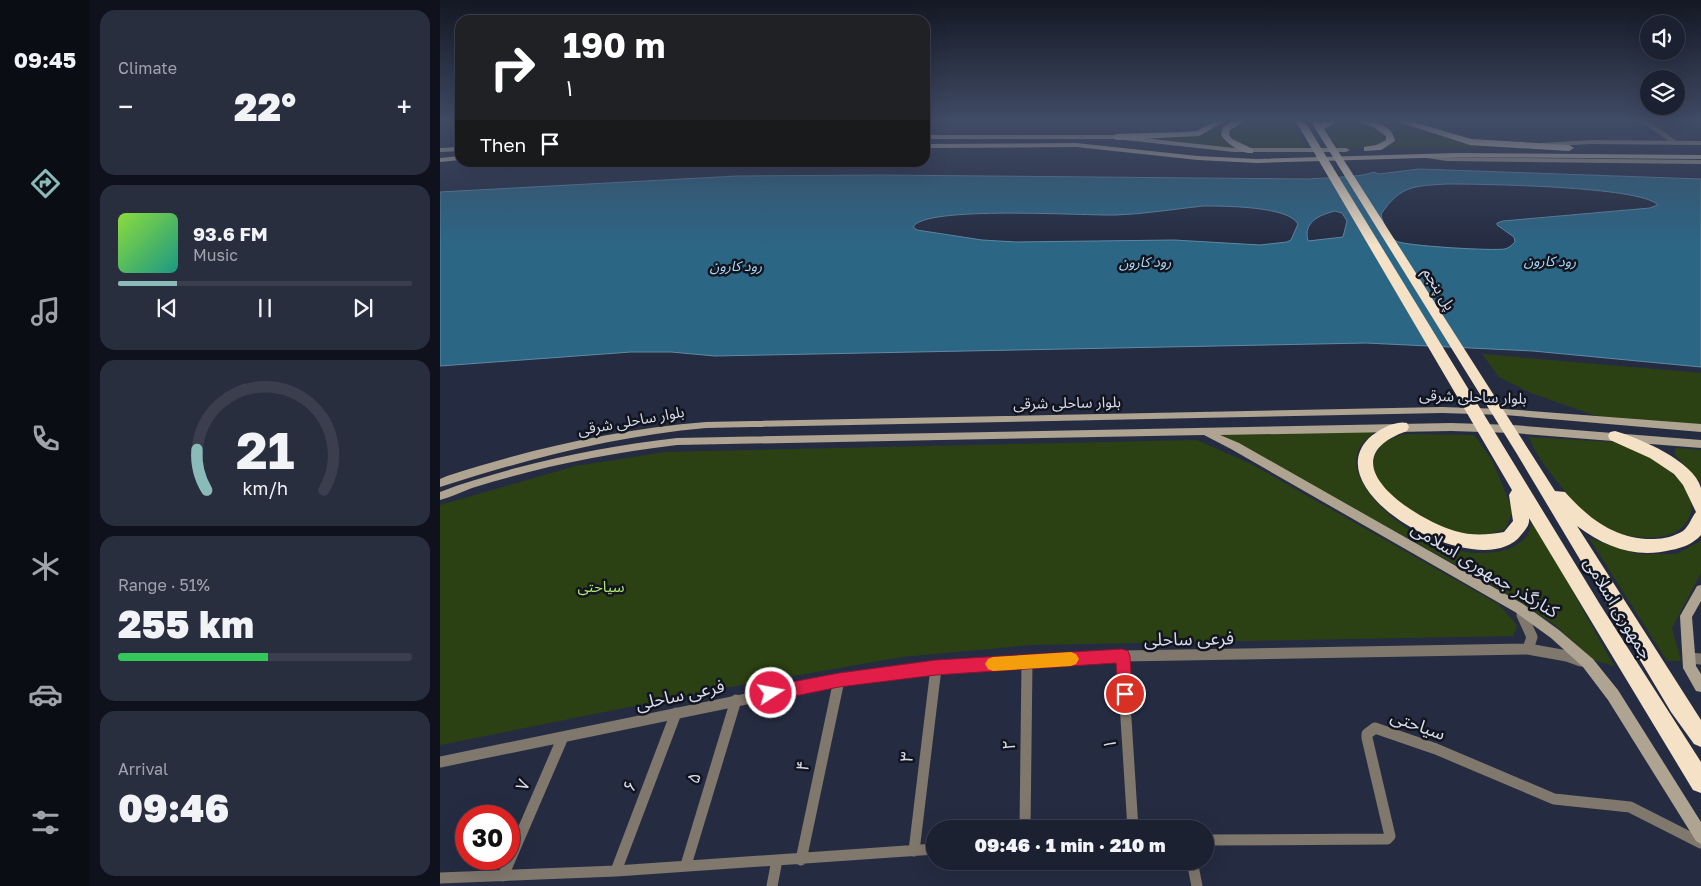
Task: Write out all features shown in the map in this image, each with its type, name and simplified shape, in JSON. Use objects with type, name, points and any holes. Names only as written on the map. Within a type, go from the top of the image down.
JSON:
[{"type":"highway","name":"پل پنجم","points":[[1325,161],[1501,454]]},
{"type":"highway","name":"پل پنجم","points":[[1339,161],[1522,450]]},
{"type":"highway","points":[[1402,427],[1387,432],[1376,439],[1370,447],[1366,459],[1366,471],[1374,487],[1391,506],[1414,522],[1436,533],[1459,540],[1484,543],[1502,542],[1515,534],[1522,524],[1524,511],[1501,454]]},
{"type":"highway","points":[[1614,436],[1661,456],[1676,468],[1690,482],[1698,495],[1701,507]]},
{"type":"highway","points":[[1522,450],[1575,516],[1596,531],[1618,541],[1640,546],[1664,546],[1683,540],[1698,528],[1701,516]]},
{"type":"highway","name":"جمهوری اسلامی","points":[[1522,450],[1620,612],[1701,738]]},
{"type":"highway","name":"جمهوری اسلامی","points":[[1501,454],[1594,612],[1696,774],[1701,790]]},
{"type":"main road","points":[[1646,161],[1701,162]]},
{"type":"main road","name":"بلوار ساحلی شرقی","points":[[440,483],[560,449],[664,428],[716,424],[1451,411],[1514,413],[1701,428]]},
{"type":"main road","points":[[1180,416],[1183,431]]},
{"type":"main road","name":"بلوار ساحلی شرقی","points":[[440,496],[502,476],[558,462],[659,442],[1402,427],[1513,429],[1701,444]]},
{"type":"main road","name":"کنارگذر جمهوری اسلامی","points":[[1202,431],[1236,446],[1519,608],[1555,634],[1588,663],[1613,695],[1701,836]]},
{"type":"main road","points":[[1700,682],[1690,668],[1695,658],[1686,616],[1701,590]]},
{"type":"street","points":[[1519,608],[1532,637],[1528,649]]},
{"type":"street","name":"فرعی ساحلی","points":[[440,762],[839,680],[936,668],[1122,656],[1528,649],[1567,656],[1588,663]]},
{"type":"street","name":"۱","points":[[1122,656],[1132,820]]},
{"type":"street","name":"۲","points":[[1026,820],[1027,662]]},
{"type":"street","name":"۳","points":[[914,851],[936,668]]},
{"type":"street","name":"۴","points":[[801,860],[839,680]]},
{"type":"street","name":"۵","points":[[686,865],[736,700]]},
{"type":"street","name":"۶","points":[[616,871],[676,713]]},
{"type":"street","name":"سیاحتی","points":[[1214,840],[1387,839],[1390,836],[1367,738],[1367,734],[1375,728],[1436,749],[1554,799],[1630,807],[1701,843]]},
{"type":"street","name":"۷","points":[[503,876],[563,736]]},
{"type":"street","points":[[440,878],[616,871],[686,865],[801,860],[926,850]]},
{"type":"street","points":[[772,886],[777,860]]},
{"type":"street","points":[[1194,870],[1197,886]]},
{"type":"green space","points":[[1482,354],[1701,373],[1701,428],[1605,419],[1531,393],[1499,377]]},
{"type":"green space","points":[[1375,431],[1359,448],[1356,465],[1361,480],[1384,509],[1414,533],[1429,542],[1462,552],[1473,553],[1496,552],[1517,545],[1529,532],[1533,520],[1614,666],[1593,660],[1554,624],[1480,578],[1217,434]]},
{"type":"green space","points":[[1404,434],[1474,435],[1492,460],[1513,511],[1505,529],[1481,537],[1432,527],[1380,488],[1373,472],[1373,458],[1383,442]]},
{"type":"green space","points":[[1529,437],[1617,442],[1642,452],[1667,468],[1686,489],[1691,500],[1691,512],[1685,524],[1675,532],[1663,536],[1648,537],[1618,533],[1594,524],[1582,513],[1544,465]]},
{"type":"green space","name":"سیاحتی","points":[[1197,440],[1253,465],[1498,604],[1517,625],[1513,636],[1030,645],[902,657],[724,688],[440,745],[440,505],[576,466],[665,452]]},
{"type":"green space","points":[[1676,448],[1701,450],[1701,483],[1674,454]]},
{"type":"green space","points":[[1589,538],[1638,554],[1676,554],[1701,541],[1701,573],[1672,628],[1681,661],[1667,661]]},
{"type":"water","name":"رود کارون","points":[[1419,169],[1701,179],[1701,367],[1533,351],[1366,343],[715,356],[671,352],[631,352],[440,366],[440,192],[737,176],[881,175],[1308,179],[1353,176],[1373,172],[1379,174]],"holes":[[[1426,185],[1558,187],[1592,190],[1645,199],[1658,205],[1650,208],[1503,221],[1497,223],[1497,225],[1514,237],[1515,242],[1505,249],[1431,246],[1403,243],[1393,239],[1386,229],[1381,214],[1388,204],[1395,197],[1409,189]],[[1203,206],[1255,208],[1282,214],[1292,218],[1298,224],[1291,240],[1260,245],[1174,240],[1016,242],[982,240],[917,230],[913,227],[924,220],[974,214],[1116,215]],[[1335,211],[1342,213],[1347,221],[1343,237],[1308,241],[1307,234],[1310,224],[1318,217]]]},
{"type":"slow traffic","points":[[993,664],[1071,659]]},
{"type":"route","points":[[771,693],[839,680],[936,668],[1122,656],[1125,694]]}]
